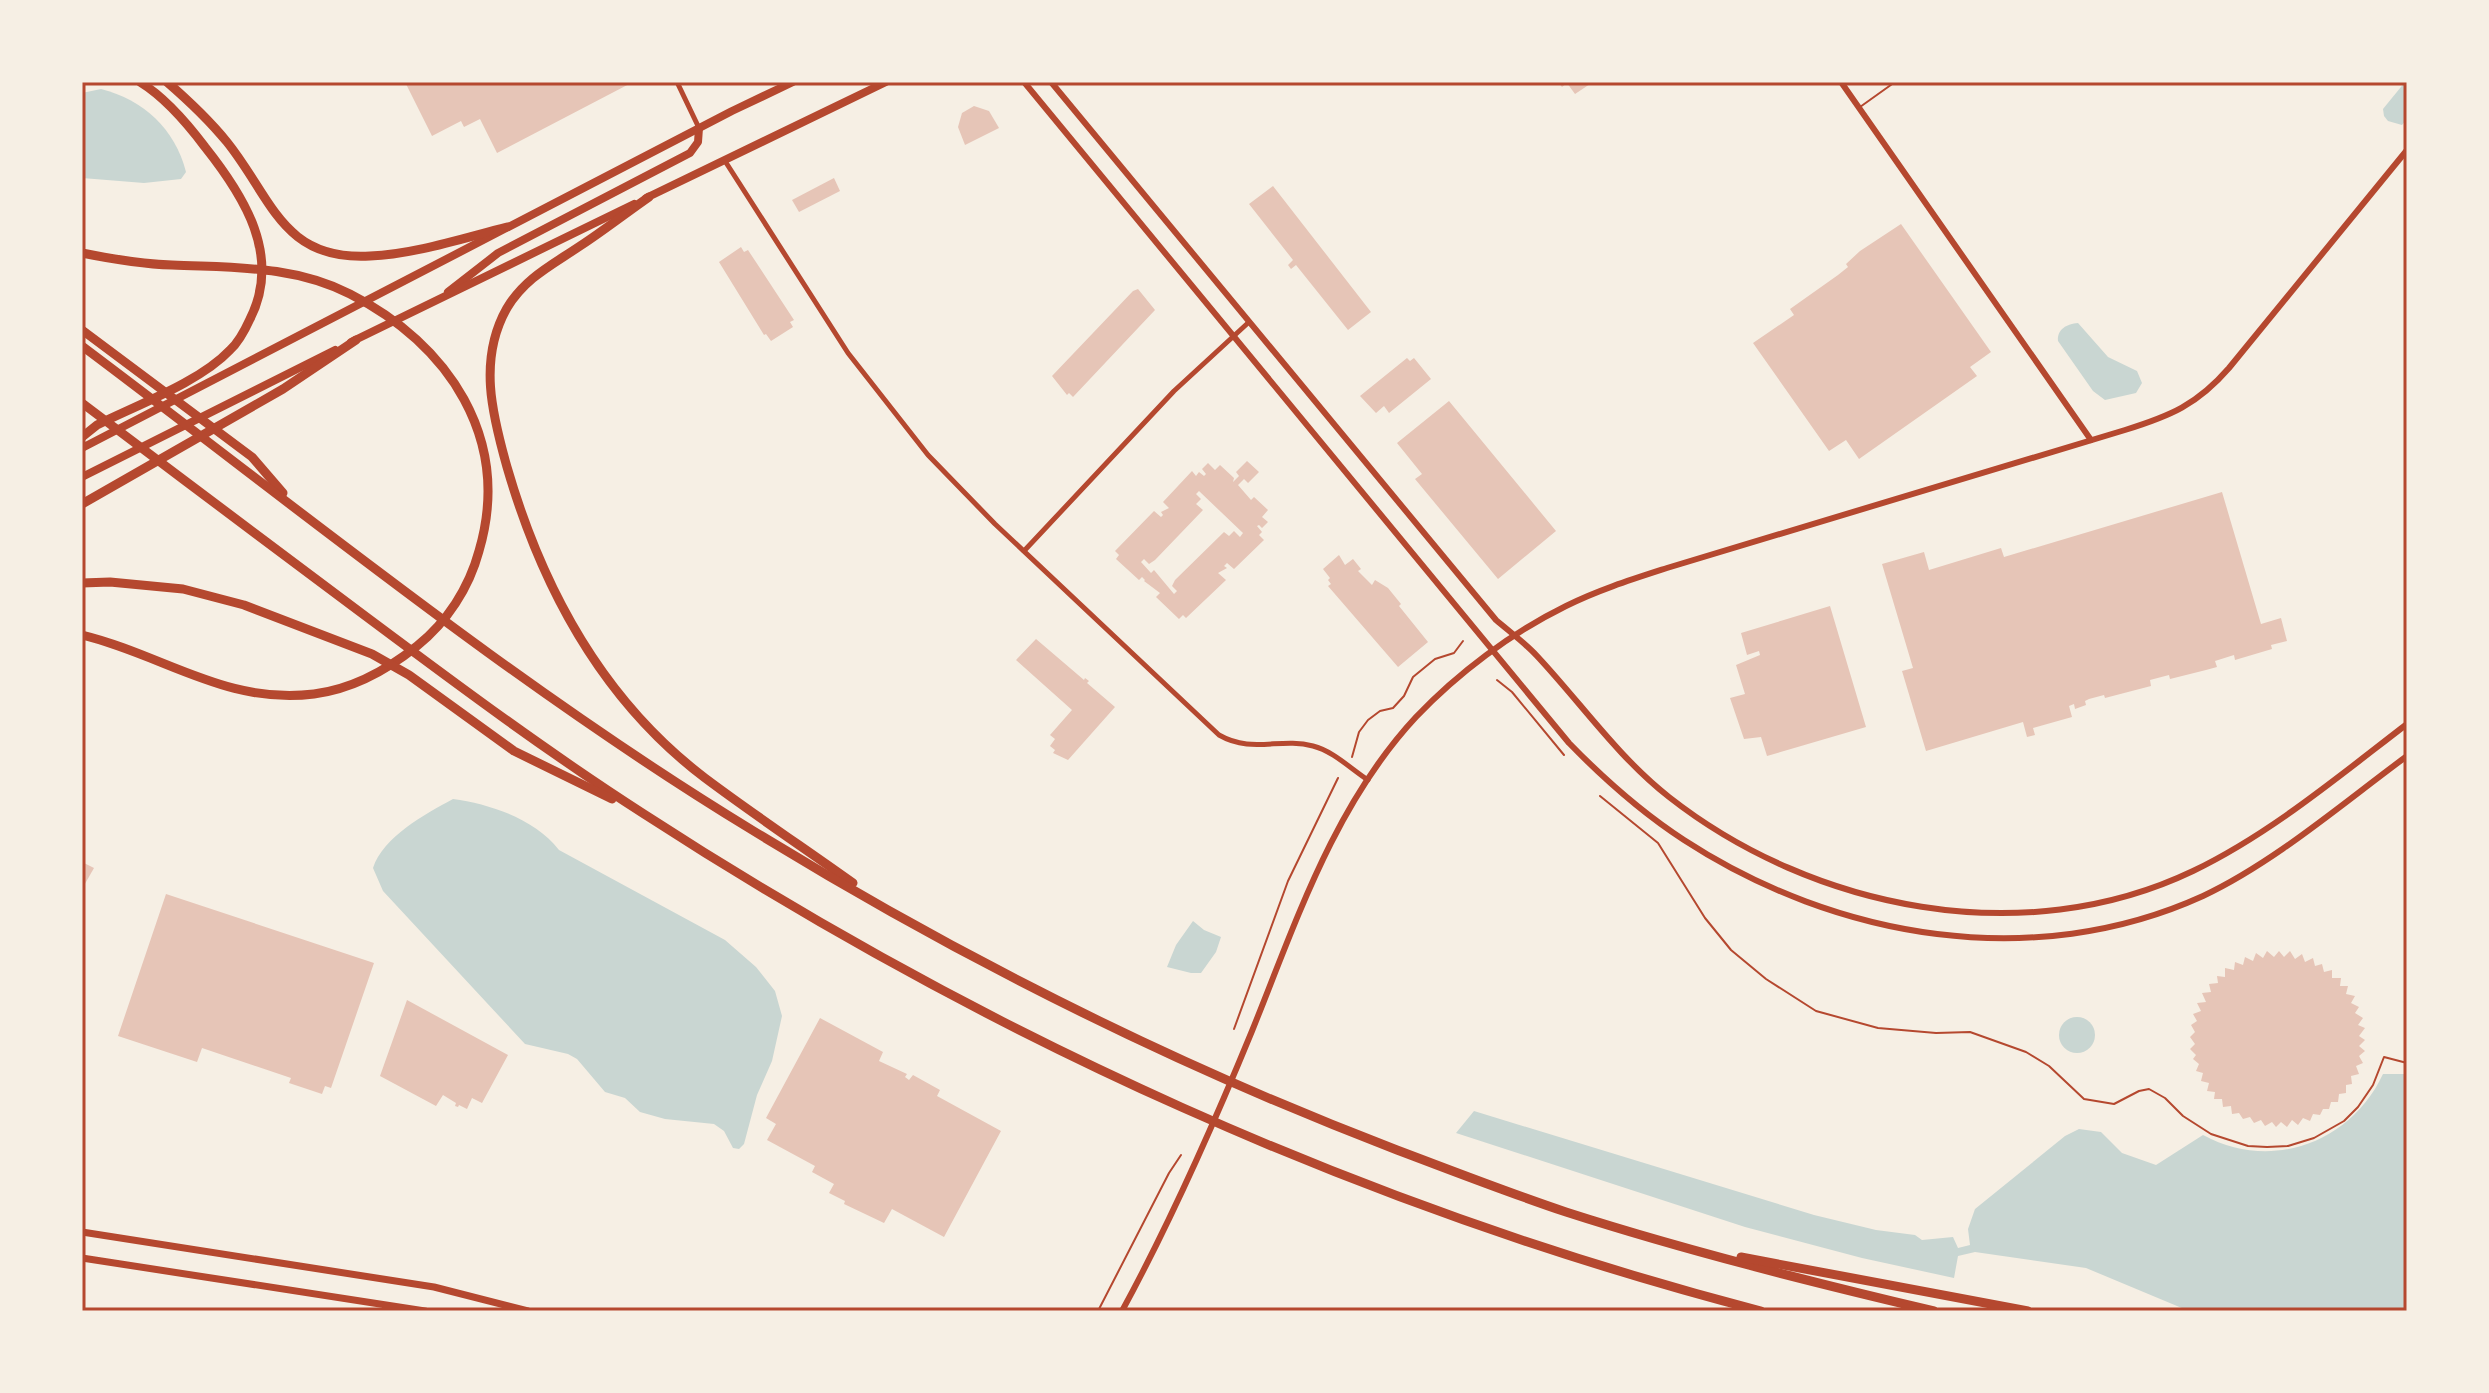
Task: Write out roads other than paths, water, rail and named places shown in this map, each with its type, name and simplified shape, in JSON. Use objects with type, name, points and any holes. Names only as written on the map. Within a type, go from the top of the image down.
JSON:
[{"type":"highway","points":[[82,437],[97,425],[203,372],[221,359],[246,328],[260,291],[263,272],[261,248],[245,206],[228,177],[194,133],[169,106],[140,82]]},
{"type":"highway","points":[[167,82],[227,142],[285,227],[309,244],[339,254],[370,256],[413,250],[507,227]]},
{"type":"highway","points":[[649,197],[529,281],[508,306],[494,338],[490,386],[493,412],[521,515],[549,584],[571,625],[606,678],[633,710],[704,777],[894,914]]},
{"type":"highway","points":[[82,253],[146,264],[265,269],[310,278],[371,305],[401,326],[440,363],[465,399],[481,439],[488,507],[476,562],[461,595],[436,628],[382,671],[338,689],[298,695],[246,693],[217,685],[130,648],[82,635]]},
{"type":"highway","points":[[82,330],[248,455],[296,507]]},
{"type":"highway","points":[[82,504],[283,389],[356,340]]},
{"type":"highway","points":[[82,346],[493,656],[611,739],[751,830],[894,914],[1010,977],[1196,1068],[1324,1122],[1460,1174],[1563,1211],[1671,1244],[1934,1311]]},
{"type":"highway","points":[[82,403],[487,707],[643,814],[796,908],[928,983],[1045,1043],[1222,1126],[1373,1188],[1633,1276],[1761,1311]]},
{"type":"highway","points":[[82,583],[110,582],[183,589],[244,605],[372,654],[409,675],[514,751],[643,814]]},
{"type":"highway","points":[[1671,1244],[2028,1311]]},
{"type":"main road","points":[[82,448],[793,82]]},
{"type":"main road","points":[[82,477],[886,82]]},
{"type":"main road","points":[[433,304],[498,253],[690,153],[698,142],[699,128]]},
{"type":"main road","points":[[82,1232],[434,1287],[528,1311]]},
{"type":"main road","points":[[82,1258],[425,1311]]},
{"type":"street","points":[[677,82],[699,128]]},
{"type":"street","points":[[1024,82],[1569,743],[1597,772],[1648,815],[1697,848],[1754,879],[1820,905],[1885,925],[1960,937],[2010,939],[2061,936],[2126,923],[2202,896],[2245,873],[2407,756]]},
{"type":"street","points":[[1051,82],[1496,620],[1534,652],[1593,723],[1635,766],[1704,823],[1750,850],[1809,876],[1876,897],[1945,910],[2002,914],[2054,911],[2111,901],[2158,887],[2218,859],[2407,724]]},
{"type":"street","points":[[1841,82],[2091,440]]},
{"type":"street","points":[[1122,1311],[1196,1162],[1316,873],[1368,780],[1414,719],[1451,684],[1493,650],[1567,605],[1639,577],[2169,416],[2190,405],[2229,368],[2407,150]]},
{"type":"street","points":[[724,160],[874,389],[928,455],[1024,551],[1219,735],[1245,745],[1300,744],[1318,747],[1368,780]]},
{"type":"street","points":[[1024,551],[1174,391],[1249,322]]},
{"type":"lane","points":[[1859,107],[1895,82]]}]
